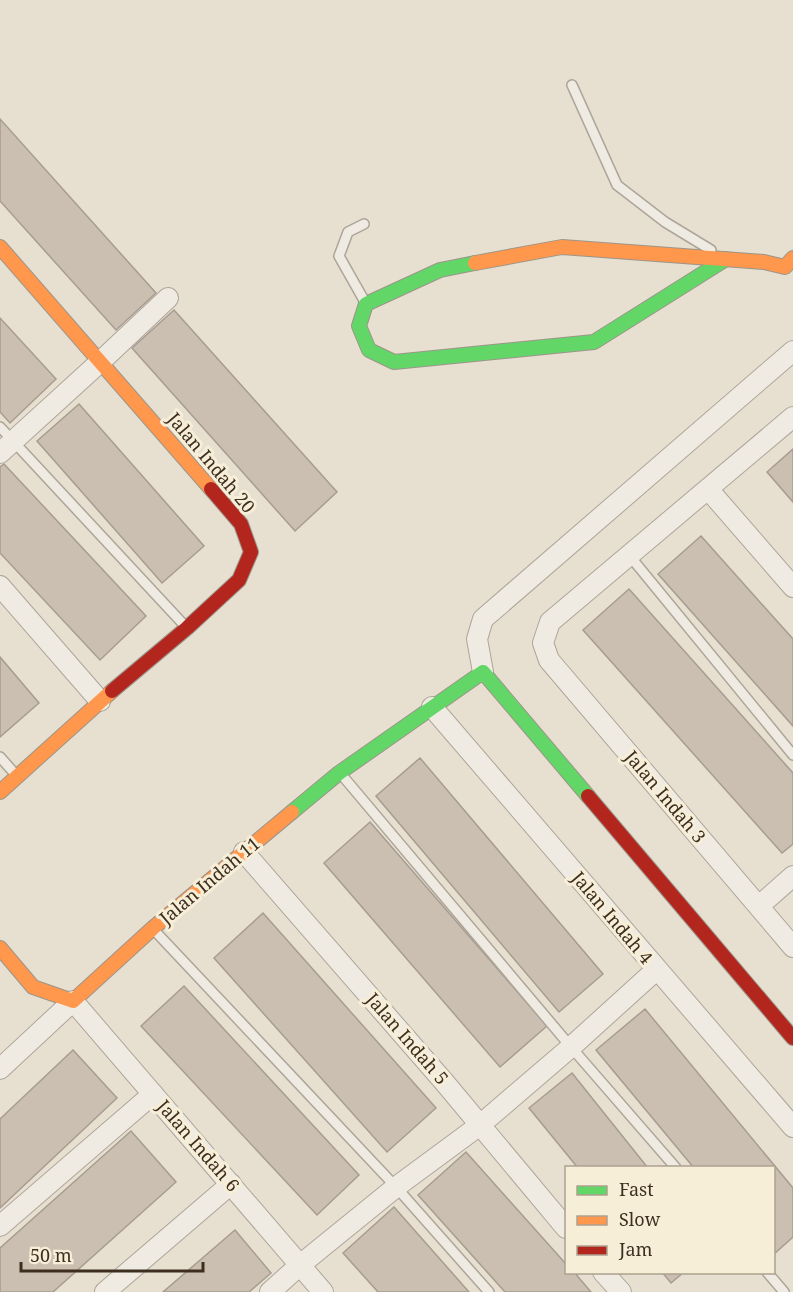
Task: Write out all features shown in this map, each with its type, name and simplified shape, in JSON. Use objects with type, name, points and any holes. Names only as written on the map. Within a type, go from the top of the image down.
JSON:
[{"type":"street","name":"Jalan Indah 20","points":[[0,247],[241,524],[251,552],[239,580],[0,792]]},
{"type":"street","points":[[726,259],[594,342],[394,362],[369,350],[359,326],[366,304],[440,270],[562,248],[726,259],[764,262],[790,266]]},
{"type":"street","points":[[4,440],[100,362],[168,298]]},
{"type":"street","points":[[793,351],[483,620],[477,639],[483,672],[793,1038]]},
{"type":"street","points":[[628,555],[793,417]]},
{"type":"street","points":[[708,489],[793,587]]},
{"type":"street","name":"Jalan Indah 3","points":[[628,555],[550,622],[543,643],[549,660],[793,947]]},
{"type":"street","points":[[0,586],[100,701]]},
{"type":"street","name":"Jalan Indah 11","points":[[0,1069],[153,928],[339,772],[483,672]]},
{"type":"street","name":"Jalan Indah 4","points":[[432,707],[793,1127]]},
{"type":"street","name":"Jalan Indah 5","points":[[244,852],[565,1226]]},
{"type":"street","points":[[759,906],[793,876]]},
{"type":"street","points":[[0,948],[33,987],[72,1001]]},
{"type":"street","points":[[270,1292],[396,1187],[480,1125],[656,970]]},
{"type":"street","name":"Jalan Indah 6","points":[[72,1001],[323,1292]]},
{"type":"street","points":[[0,1226],[153,1094]]},
{"type":"street","points":[[105,1292],[231,1184]]},
{"type":"street","points":[[605,1274],[621,1292]]},
{"type":"lane","points":[[572,85],[617,185],[665,222],[726,259]]},
{"type":"lane","points":[[364,224],[348,232],[339,256],[366,304]]},
{"type":"lane","points":[[4,440],[187,628]]},
{"type":"lane","points":[[628,555],[793,755]]},
{"type":"lane","points":[[0,757],[18,777]]},
{"type":"lane","points":[[339,772],[571,1047],[675,1166]]},
{"type":"lane","points":[[153,928],[396,1187],[489,1292]]},
{"type":"lane","points":[[769,1274],[784,1292]]},
{"type":"building","points":[[0,119],[156,293],[116,330],[0,201]]},
{"type":"building","points":[[174,310],[337,492],[295,531],[132,348]]},
{"type":"building","points":[[0,318],[56,379],[10,423],[0,412]]},
{"type":"building","points":[[79,404],[204,546],[162,583],[37,441]]},
{"type":"building","points":[[793,449],[793,502],[767,472]]},
{"type":"building","points":[[4,464],[146,616],[100,660],[0,553],[0,467]]},
{"type":"building","points":[[701,536],[793,639],[793,726],[658,574]]},
{"type":"building","points":[[629,589],[793,773],[793,844],[782,853],[583,630]]},
{"type":"building","points":[[0,657],[39,703],[0,737]]},
{"type":"building","points":[[420,758],[603,974],[559,1012],[376,796]]},
{"type":"building","points":[[370,822],[547,1026],[500,1067],[324,863]]},
{"type":"building","points":[[263,913],[436,1108],[387,1152],[214,958]]},
{"type":"building","points":[[184,986],[359,1175],[317,1215],[141,1026]]},
{"type":"building","points":[[645,1009],[775,1166],[692,1166],[596,1050]]},
{"type":"building","points":[[73,1050],[117,1098],[0,1208],[0,1119]]},
{"type":"building","points":[[572,1073],[646,1166],[576,1166],[529,1108]]},
{"type":"building","points":[[131,1131],[176,1182],[53,1292],[0,1292],[0,1248]]},
{"type":"building","points":[[466,1152],[565,1263],[565,1274],[576,1274],[591,1292],[505,1292],[418,1195]]},
{"type":"building","points":[[775,1166],[793,1188],[793,1237],[775,1253]]},
{"type":"building","points":[[394,1207],[469,1292],[378,1292],[343,1253]]},
{"type":"building","points":[[235,1230],[271,1273],[249,1292],[163,1292]]},
{"type":"building","points":[[664,1274],[682,1274],[671,1283]]},
{"type":"traffic: fast","points":[[475,263],[440,270],[366,304],[359,326],[369,350],[394,362],[594,342],[726,259]]},
{"type":"traffic: fast","points":[[292,812],[339,773],[483,672],[588,796]]},
{"type":"traffic: slow","points":[[0,247],[211,489]]},
{"type":"traffic: slow","points":[[475,263],[562,247],[764,262],[785,267],[793,258]]},
{"type":"traffic: slow","points":[[0,792],[112,691]]},
{"type":"traffic: slow","points":[[0,948],[33,987],[73,1001],[153,928],[292,812]]},
{"type":"traffic: jam","points":[[112,691],[187,628],[239,580],[251,552],[241,524],[211,489]]},
{"type":"traffic: jam","points":[[588,796],[793,1038]]}]
